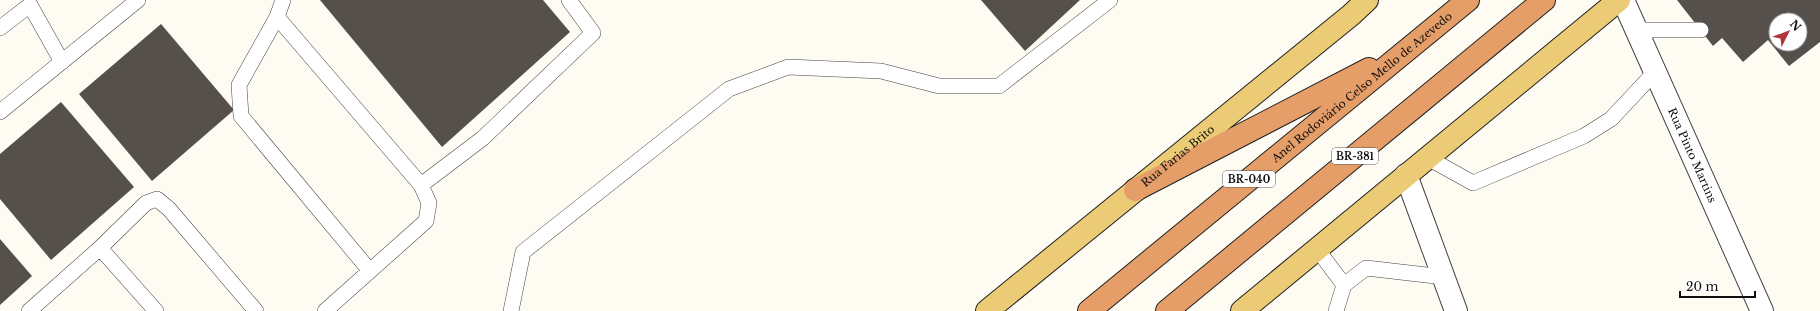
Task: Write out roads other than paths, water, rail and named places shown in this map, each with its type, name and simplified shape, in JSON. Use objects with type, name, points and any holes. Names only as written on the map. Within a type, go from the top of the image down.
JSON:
[{"type":"highway","name":"Anel Rodoviário Celso Mello de Azevedo","points":[[1089,311],[1468,0]]},
{"type":"highway","name":"BR-381","points":[[1167,311],[1544,0]]},
{"type":"highway","points":[[1135,190],[1409,48]]},
{"type":"main road","name":"Rua Farias Brito","points":[[987,311],[1352,15],[1368,0]]},
{"type":"main road","points":[[1242,311],[1619,0]]},
{"type":"street","name":"Rua Pinto Martins","points":[[1623,0],[1638,30],[1762,311]]},
{"type":"street","points":[[1406,175],[1456,311]]},
{"type":"lane","points":[[0,112],[138,0]]},
{"type":"lane","points":[[283,0],[277,17],[239,85],[241,116],[370,271]]},
{"type":"lane","points":[[421,185],[483,138],[593,34],[569,0]]},
{"type":"lane","points":[[512,311],[523,252],[729,89],[788,67],[881,71],[939,86],[999,86],[1110,0]]},
{"type":"lane","points":[[0,28],[30,5],[62,62]]},
{"type":"lane","points":[[277,17],[421,185],[429,203],[426,221],[325,311]]},
{"type":"lane","points":[[1638,30],[1700,30]]},
{"type":"lane","points":[[1428,158],[1473,183],[1584,136],[1610,119],[1656,71]]},
{"type":"lane","points":[[29,311],[100,248],[146,203],[157,199],[169,209],[256,311]]},
{"type":"lane","points":[[100,248],[156,311]]},
{"type":"lane","points":[[1316,249],[1344,286]]},
{"type":"lane","points":[[1336,311],[1344,286],[1366,268],[1444,277]]}]
